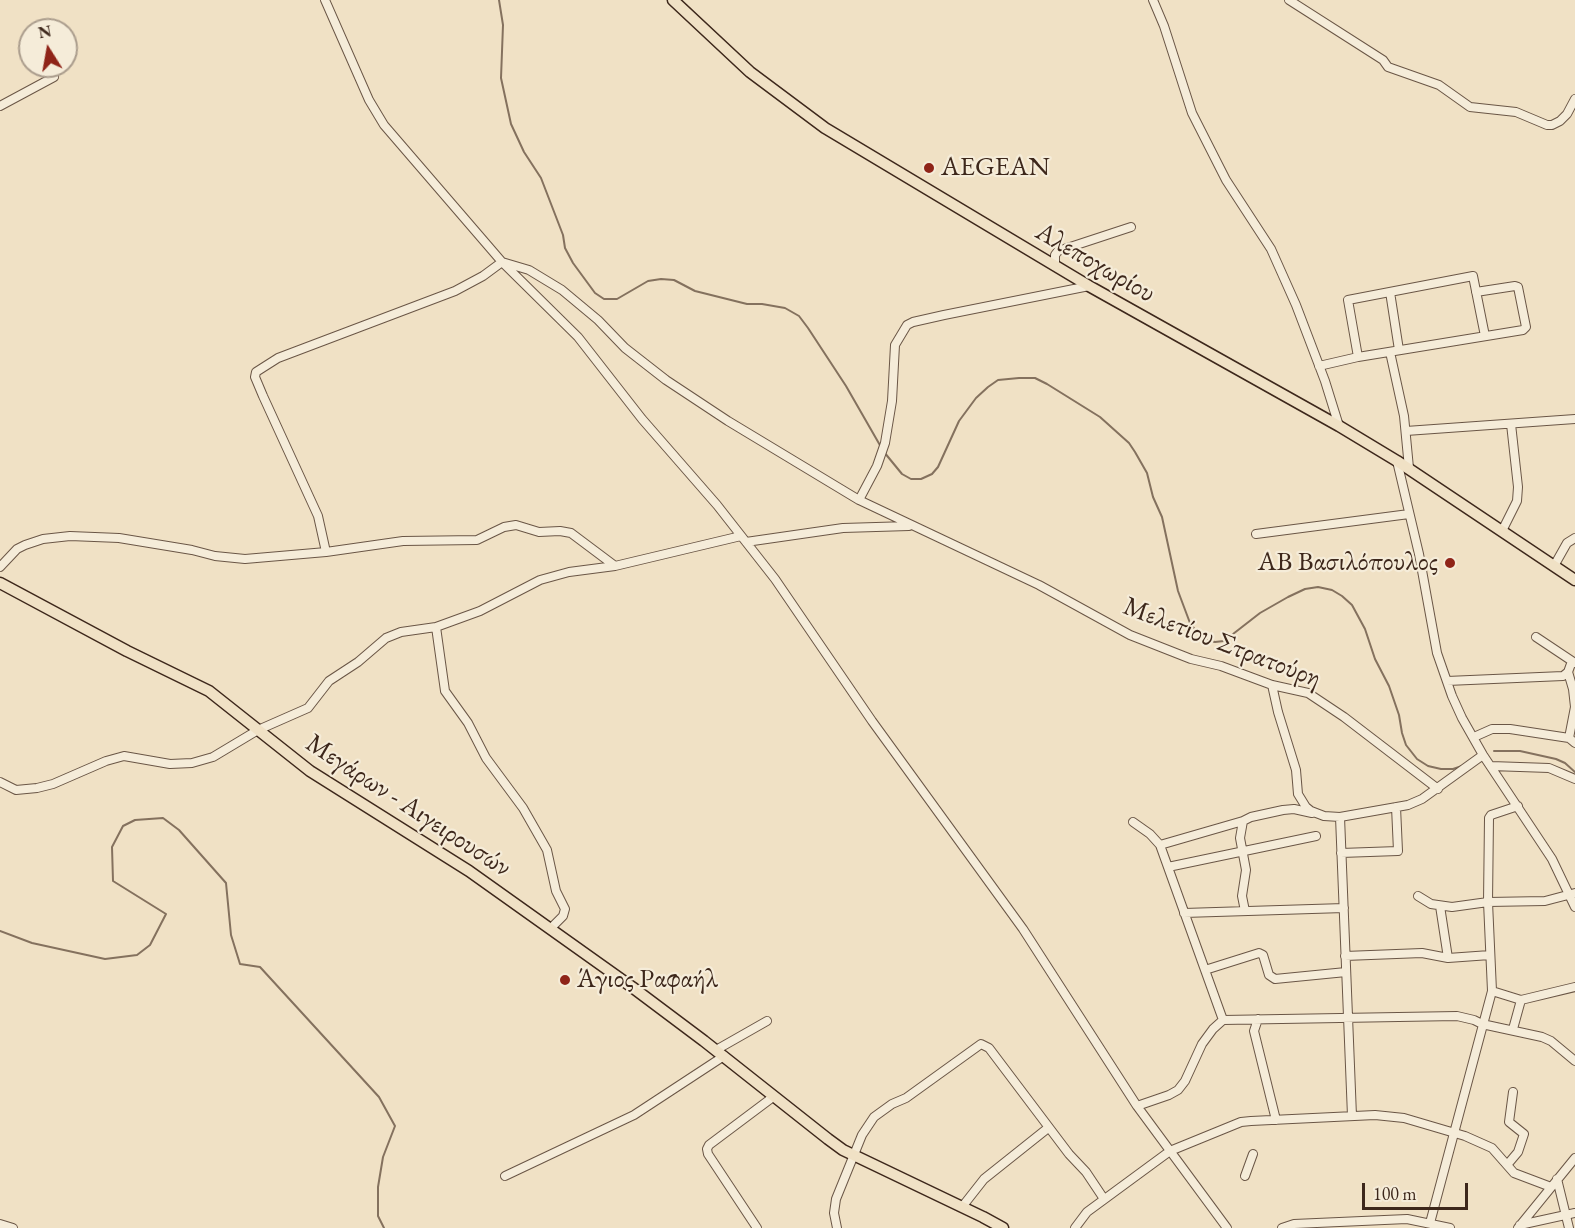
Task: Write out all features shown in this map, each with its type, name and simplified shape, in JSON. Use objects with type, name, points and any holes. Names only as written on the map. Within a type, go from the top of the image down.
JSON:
[{"type":"main road","name":"Αλεποχωρίου","points":[[673,0],[750,72],[825,128],[1089,286],[1339,426],[1409,468],[1554,566]]},
{"type":"main road","points":[[1554,566],[1575,580]]},
{"type":"main road","name":"Μεγάρων - Αιγειρουσών","points":[[0,583],[127,651],[209,691],[294,760],[330,785],[441,853],[632,987],[843,1150],[962,1206],[1003,1228]]},
{"type":"street","points":[[325,0],[369,100],[384,125],[502,262],[578,337],[642,419],[682,464],[775,579],[872,721],[1023,929],[1137,1106],[1227,1228]]},
{"type":"street","points":[[1153,0],[1198,126],[1226,180],[1271,249],[1296,305],[1331,397],[1339,426]]},
{"type":"street","points":[[1289,0],[1383,60],[1388,67],[1439,85],[1470,107],[1516,112],[1552,125],[1557,124],[1567,114],[1575,99]]},
{"type":"street","points":[[0,106],[52,78]]},
{"type":"street","points":[[1055,266],[1055,255],[1058,251],[1131,226]]},
{"type":"street","points":[[326,552],[318,516],[263,396],[255,377],[256,372],[278,358],[447,294],[483,276],[502,262]]},
{"type":"street","name":"Μελετίου Στρατούρη","points":[[502,262],[529,270],[562,290],[598,320],[625,348],[666,380],[728,421],[859,500],[1039,585],[1131,635],[1191,659],[1221,666],[1272,685],[1299,690],[1314,696],[1438,789]]},
{"type":"street","points":[[1358,357],[1348,300],[1473,276],[1485,336]]},
{"type":"street","points":[[859,500],[885,443],[892,408],[895,345],[907,325],[944,315],[1089,286]]},
{"type":"street","points":[[1318,366],[1358,357],[1523,330],[1526,327],[1520,291],[1515,286],[1476,292]]},
{"type":"street","points":[[1390,292],[1394,351],[1409,468]]},
{"type":"street","points":[[1406,431],[1575,419]]},
{"type":"street","points":[[1502,531],[1517,501],[1518,487],[1511,424]]},
{"type":"street","points":[[1397,461],[1419,554],[1437,652],[1447,681],[1462,718],[1483,755],[1552,859],[1572,894],[1575,907]]},
{"type":"street","points":[[1256,534],[1409,514]]},
{"type":"street","points":[[0,567],[17,549],[25,545],[43,539],[70,536],[119,538],[230,558],[268,558],[403,541],[477,540],[504,527],[516,525],[539,532],[572,533],[615,566]]},
{"type":"street","points":[[0,782],[16,790],[43,787],[124,756],[164,764],[192,763],[213,757],[258,730],[308,708],[328,681],[358,662],[386,638],[401,632],[436,627],[480,611],[540,580],[569,572],[615,566],[744,539],[843,528],[913,526]]},
{"type":"street","points":[[1554,566],[1567,543],[1575,537]]},
{"type":"street","points":[[436,627],[445,691],[468,723],[486,758],[523,808],[547,850],[556,891],[565,909],[563,916],[550,929]]},
{"type":"street","points":[[1447,681],[1563,676],[1573,662],[1536,637]]},
{"type":"street","points":[[1474,737],[1492,729],[1510,729],[1572,741],[1575,706],[1568,672]]},
{"type":"street","points":[[1272,685],[1296,770],[1298,794],[1306,807],[1318,814]]},
{"type":"street","points":[[1160,845],[1251,817],[1283,810],[1294,809],[1340,817],[1396,807],[1422,799],[1483,755]]},
{"type":"street","points":[[1491,766],[1549,768],[1575,779]]},
{"type":"street","points":[[1430,1223],[1491,991],[1488,902],[1489,818],[1491,814],[1518,806]]},
{"type":"street","points":[[1341,853],[1398,851],[1396,807]]},
{"type":"street","points":[[1340,817],[1352,1116]]},
{"type":"street","points":[[1243,821],[1240,838],[1246,870],[1242,896],[1245,912]]},
{"type":"street","points":[[1133,822],[1150,834],[1160,845],[1223,1020]]},
{"type":"street","points":[[1168,867],[1316,836]]},
{"type":"street","points":[[1418,896],[1431,904],[1452,907],[1488,902],[1545,901],[1572,894]]},
{"type":"street","points":[[1440,906],[1448,958]]},
{"type":"street","points":[[1184,913],[1344,908]]},
{"type":"street","points":[[1205,970],[1259,953],[1263,955],[1269,975],[1275,979],[1346,972]]},
{"type":"street","points":[[1345,956],[1422,953],[1448,958],[1490,956]]},
{"type":"street","points":[[1491,991],[1521,1000],[1575,987]]},
{"type":"street","points":[[1513,1029],[1521,1000]]},
{"type":"street","points":[[1137,1106],[1173,1094],[1178,1090],[1185,1081],[1202,1044],[1223,1020],[1457,1016],[1482,1024],[1513,1029],[1551,1041],[1575,1061]]},
{"type":"street","points":[[1258,1019],[1254,1032],[1276,1120]]},
{"type":"street","points":[[505,1176],[634,1114],[767,1022]]},
{"type":"street","points":[[837,1228],[834,1212],[836,1199],[862,1135],[874,1117],[892,1104],[906,1098],[981,1044],[989,1048],[1048,1128],[1086,1172],[1104,1199]]},
{"type":"street","points":[[1507,1165],[1518,1152],[1524,1134],[1509,1122],[1513,1092]]},
{"type":"street","points":[[757,1228],[708,1154],[707,1149],[709,1145],[773,1097]]},
{"type":"street","points":[[1075,1228],[1088,1212],[1104,1199],[1170,1151],[1241,1122],[1387,1115],[1425,1123],[1492,1148],[1514,1173],[1554,1183],[1571,1214],[1569,1228]]},
{"type":"street","points":[[962,1206],[984,1179],[1048,1128]]},
{"type":"street","points":[[1245,1176],[1252,1154]]},
{"type":"street","points":[[1519,1227],[1575,1158]]},
{"type":"street","points":[[1519,1227],[1571,1214]]},
{"type":"street","points":[[1282,1228],[1294,1224],[1356,1224],[1407,1219],[1450,1228]]},
{"type":"street","points":[[0,1224],[12,1228]]},
{"type":"waterway","points":[[499,0],[503,25],[501,78],[511,124],[524,152],[541,178],[563,235],[565,248],[595,293],[604,299],[617,299],[648,281],[674,280],[695,291],[747,304],[785,308],[799,316],[808,328],[846,386],[881,447]]},
{"type":"waterway","points":[[884,452],[902,474],[911,479],[921,479],[932,474],[938,467],[959,421],[976,398],[988,387],[998,380],[1019,378],[1035,378],[1047,384],[1100,417],[1129,443],[1135,452],[1147,473],[1153,497],[1162,517],[1178,591],[1190,623],[1197,632],[1206,640],[1224,641],[1260,613],[1288,597],[1305,589],[1318,587],[1332,590],[1352,605],[1365,629],[1375,659],[1389,686],[1406,745],[1417,759],[1428,766],[1441,769],[1462,766]]},
{"type":"waterway","points":[[1494,751],[1520,751],[1556,759],[1575,772]]},
{"type":"waterway","points":[[0,931],[32,943],[105,959],[137,955],[150,945],[166,914],[113,881],[112,847],[123,826],[135,820],[163,818],[179,830],[226,883],[231,935],[240,964],[260,967],[379,1097],[395,1126],[383,1157],[378,1187],[378,1216],[384,1228]]},
{"type":"place","name":"AEGEAN","points":[[929,168]]},
{"type":"place","name":"ΑΒ Βασιλόπουλος","points":[[1450,563]]},
{"type":"place","name":"Άγιος Ραφαήλ","points":[[565,980]]}]
